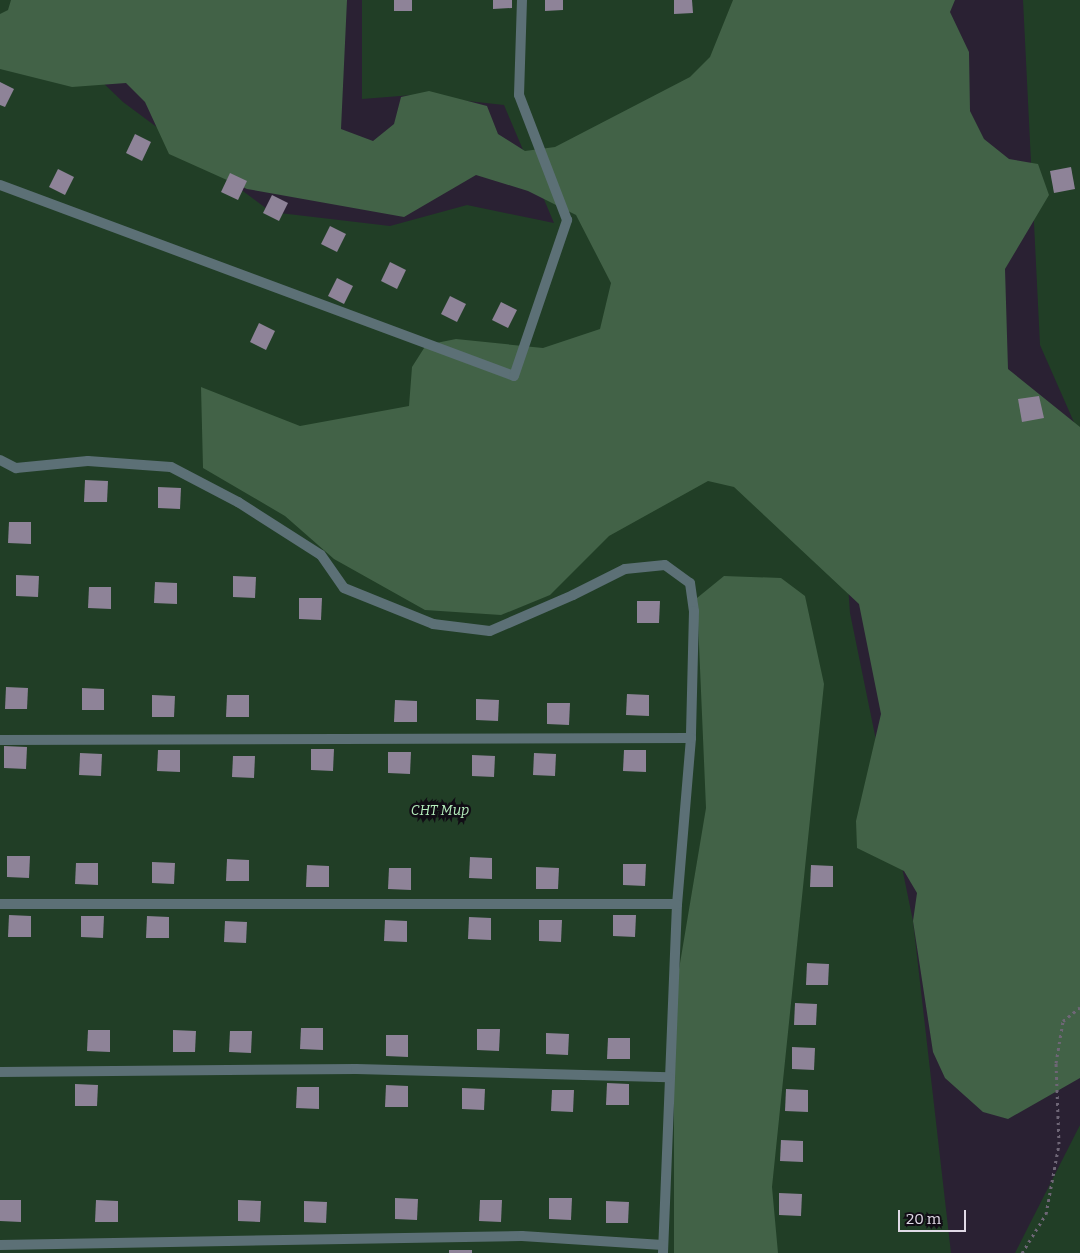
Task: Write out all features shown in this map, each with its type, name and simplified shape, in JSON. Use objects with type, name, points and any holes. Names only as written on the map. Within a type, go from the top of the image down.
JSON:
[{"type":"street","points":[[0,185],[514,376],[567,220],[519,95],[522,0]]},
{"type":"street","points":[[0,460],[16,468],[88,462],[171,467],[238,502],[321,555],[344,588],[432,624],[490,631],[573,595],[625,569],[665,565],[690,583],[694,611],[691,738],[678,904],[663,1249],[522,1236],[0,1245]]},
{"type":"street","points":[[0,740],[691,738]]},
{"type":"street","points":[[0,904],[678,904]]},
{"type":"street","points":[[0,1072],[356,1069],[669,1077]]},
{"type":"path","points":[[1022,1253],[1046,1214],[1059,1144],[1056,1063],[1061,1030],[1063,1021],[1080,1007]]},
{"type":"green space","name":"СНТ Мир","points":[[0,0],[17,0],[123,102],[271,212],[390,226],[467,205],[554,223],[504,105],[413,95],[362,99],[362,0],[807,0],[850,613],[913,921],[951,1253],[0,1253]]},
{"type":"green space","points":[[11,0],[347,0],[341,129],[373,141],[394,124],[401,97],[429,91],[487,106],[498,134],[525,151],[555,147],[690,77],[710,57],[733,0],[955,0],[950,12],[969,52],[970,111],[984,139],[1009,159],[1038,164],[1049,195],[1005,269],[1008,369],[1080,427],[1080,1078],[1008,1119],[983,1112],[945,1078],[933,1052],[913,921],[917,893],[904,871],[857,848],[856,821],[881,714],[859,604],[734,487],[708,481],[609,536],[550,595],[501,615],[425,610],[334,559],[285,516],[203,468],[201,387],[300,426],[409,406],[412,367],[426,345],[456,339],[543,348],[600,329],[611,283],[576,215],[528,191],[476,175],[404,217],[247,189],[169,154],[145,102],[126,83],[72,87],[0,69],[0,14],[8,10]]},
{"type":"green space","points":[[1023,0],[1080,0],[1080,436],[1040,345]]},
{"type":"green space","points":[[724,576],[781,578],[805,596],[824,684],[772,1187],[778,1253],[674,1253],[674,999],[706,808],[697,598]]},
{"type":"green space","points":[[1080,1125],[1080,1253],[1015,1253]]},
{"type":"building","points":[[394,0],[412,0],[412,11],[394,11]]},
{"type":"building","points":[[493,0],[512,0],[512,8],[493,9]]},
{"type":"building","points":[[545,0],[563,0],[563,10],[545,11]]},
{"type":"building","points":[[674,0],[692,0],[693,13],[674,14]]},
{"type":"building","points":[[0,82],[14,89],[5,107],[0,105]]},
{"type":"building","points":[[135,134],[151,142],[142,161],[126,153]]},
{"type":"building","points":[[1071,167],[1075,189],[1054,193],[1050,171]]},
{"type":"building","points":[[58,169],[74,177],[65,195],[49,187]]},
{"type":"building","points":[[230,173],[247,181],[238,200],[221,192]]},
{"type":"building","points":[[272,195],[288,203],[279,221],[263,213]]},
{"type":"building","points":[[330,226],[346,234],[337,252],[321,244]]},
{"type":"building","points":[[390,262],[406,270],[397,289],[381,281]]},
{"type":"building","points":[[337,278],[353,286],[344,304],[328,296]]},
{"type":"building","points":[[450,296],[466,304],[457,322],[441,314]]},
{"type":"building","points":[[501,302],[517,310],[508,328],[492,320]]},
{"type":"building","points":[[259,323],[275,331],[266,350],[250,342]]},
{"type":"building","points":[[1039,396],[1044,418],[1022,422],[1018,399]]},
{"type":"building","points":[[85,480],[108,481],[107,502],[84,502]]},
{"type":"building","points":[[158,487],[181,488],[180,509],[158,508]]},
{"type":"building","points":[[9,522],[31,522],[31,544],[8,543]]},
{"type":"building","points":[[16,575],[39,576],[38,597],[16,596]]},
{"type":"building","points":[[233,576],[256,577],[255,598],[233,597]]},
{"type":"building","points":[[155,582],[177,583],[177,604],[154,603]]},
{"type":"building","points":[[89,587],[111,587],[111,609],[88,608]]},
{"type":"building","points":[[299,598],[322,598],[321,620],[299,619]]},
{"type":"building","points":[[637,601],[660,601],[659,623],[637,623]]},
{"type":"building","points":[[6,687],[28,688],[27,709],[5,709]]},
{"type":"building","points":[[82,688],[104,689],[104,710],[82,710]]},
{"type":"building","points":[[627,694],[649,695],[649,716],[626,715]]},
{"type":"building","points":[[152,695],[175,696],[174,717],[152,717]]},
{"type":"building","points":[[227,695],[249,695],[249,717],[226,717]]},
{"type":"building","points":[[476,699],[499,700],[498,721],[476,720]]},
{"type":"building","points":[[395,700],[417,701],[417,722],[394,722]]},
{"type":"building","points":[[547,703],[570,703],[569,725],[547,724]]},
{"type":"building","points":[[4,746],[27,747],[26,769],[4,768]]},
{"type":"building","points":[[311,749],[334,749],[333,771],[311,770]]},
{"type":"building","points":[[158,750],[180,750],[180,772],[157,771]]},
{"type":"building","points":[[624,750],[646,750],[646,772],[623,771]]},
{"type":"building","points":[[388,752],[411,752],[410,774],[388,773]]},
{"type":"building","points":[[80,753],[102,754],[101,776],[79,775]]},
{"type":"building","points":[[534,753],[556,754],[555,776],[533,775]]},
{"type":"building","points":[[472,755],[495,756],[494,777],[472,776]]},
{"type":"building","points":[[233,756],[255,756],[254,778],[232,777]]},
{"type":"building","points":[[7,856],[30,856],[29,878],[7,877]]},
{"type":"building","points":[[470,857],[492,858],[492,879],[469,878]]},
{"type":"building","points":[[227,859],[249,860],[249,881],[226,881]]},
{"type":"building","points":[[152,862],[175,863],[174,884],[152,883]]},
{"type":"building","points":[[76,863],[98,863],[98,885],[75,884]]},
{"type":"building","points":[[623,864],[646,864],[645,886],[623,885]]},
{"type":"building","points":[[307,865],[329,866],[329,887],[306,887]]},
{"type":"building","points":[[811,865],[833,866],[833,887],[810,887]]},
{"type":"building","points":[[536,867],[559,868],[558,889],[536,889]]},
{"type":"building","points":[[389,868],[411,868],[411,890],[388,889]]},
{"type":"building","points":[[9,915],[31,916],[31,937],[8,937]]},
{"type":"building","points":[[613,915],[636,915],[635,937],[613,936]]},
{"type":"building","points":[[81,916],[104,916],[103,938],[81,937]]},
{"type":"building","points":[[147,916],[169,917],[169,938],[146,938]]},
{"type":"building","points":[[469,917],[491,918],[491,940],[468,939]]},
{"type":"building","points":[[385,920],[407,921],[407,942],[384,941]]},
{"type":"building","points":[[539,920],[562,920],[561,942],[539,941]]},
{"type":"building","points":[[225,921],[247,922],[246,943],[224,942]]},
{"type":"building","points":[[807,963],[829,964],[828,985],[806,985]]},
{"type":"building","points":[[795,1003],[817,1004],[816,1025],[794,1025]]},
{"type":"building","points":[[301,1028],[323,1028],[323,1050],[300,1049]]},
{"type":"building","points":[[477,1029],[500,1029],[499,1051],[477,1050]]},
{"type":"building","points":[[88,1030],[110,1030],[110,1052],[87,1051]]},
{"type":"building","points":[[173,1030],[196,1031],[195,1052],[173,1052]]},
{"type":"building","points":[[230,1031],[252,1031],[251,1053],[229,1052]]},
{"type":"building","points":[[546,1033],[569,1034],[568,1055],[546,1054]]},
{"type":"building","points":[[386,1035],[408,1035],[408,1057],[386,1056]]},
{"type":"building","points":[[608,1038],[630,1038],[630,1059],[607,1059]]},
{"type":"building","points":[[792,1047],[815,1048],[814,1070],[792,1069]]},
{"type":"building","points":[[607,1083],[629,1084],[629,1105],[606,1105]]},
{"type":"building","points":[[75,1084],[98,1085],[97,1106],[75,1106]]},
{"type":"building","points":[[386,1085],[408,1086],[408,1107],[385,1107]]},
{"type":"building","points":[[297,1087],[319,1087],[319,1109],[296,1108]]},
{"type":"building","points":[[462,1088],[485,1089],[484,1110],[462,1109]]},
{"type":"building","points":[[786,1089],[808,1090],[808,1112],[785,1111]]},
{"type":"building","points":[[552,1090],[574,1090],[573,1112],[551,1111]]},
{"type":"building","points":[[781,1140],[803,1141],[803,1162],[780,1161]]},
{"type":"building","points":[[779,1193],[802,1194],[801,1216],[779,1215]]},
{"type":"building","points":[[395,1198],[418,1199],[417,1220],[395,1219]]},
{"type":"building","points":[[549,1198],[572,1198],[571,1220],[549,1219]]},
{"type":"building","points":[[0,1200],[21,1200],[21,1222],[0,1221]]},
{"type":"building","points":[[96,1200],[118,1201],[118,1222],[95,1222]]},
{"type":"building","points":[[238,1200],[261,1201],[260,1222],[238,1221]]},
{"type":"building","points":[[480,1200],[502,1200],[501,1222],[479,1221]]},
{"type":"building","points":[[304,1201],[327,1202],[326,1223],[304,1222]]},
{"type":"building","points":[[606,1201],[629,1202],[628,1223],[606,1223]]},
{"type":"building","points":[[449,1250],[472,1250],[472,1253],[449,1253]]}]
